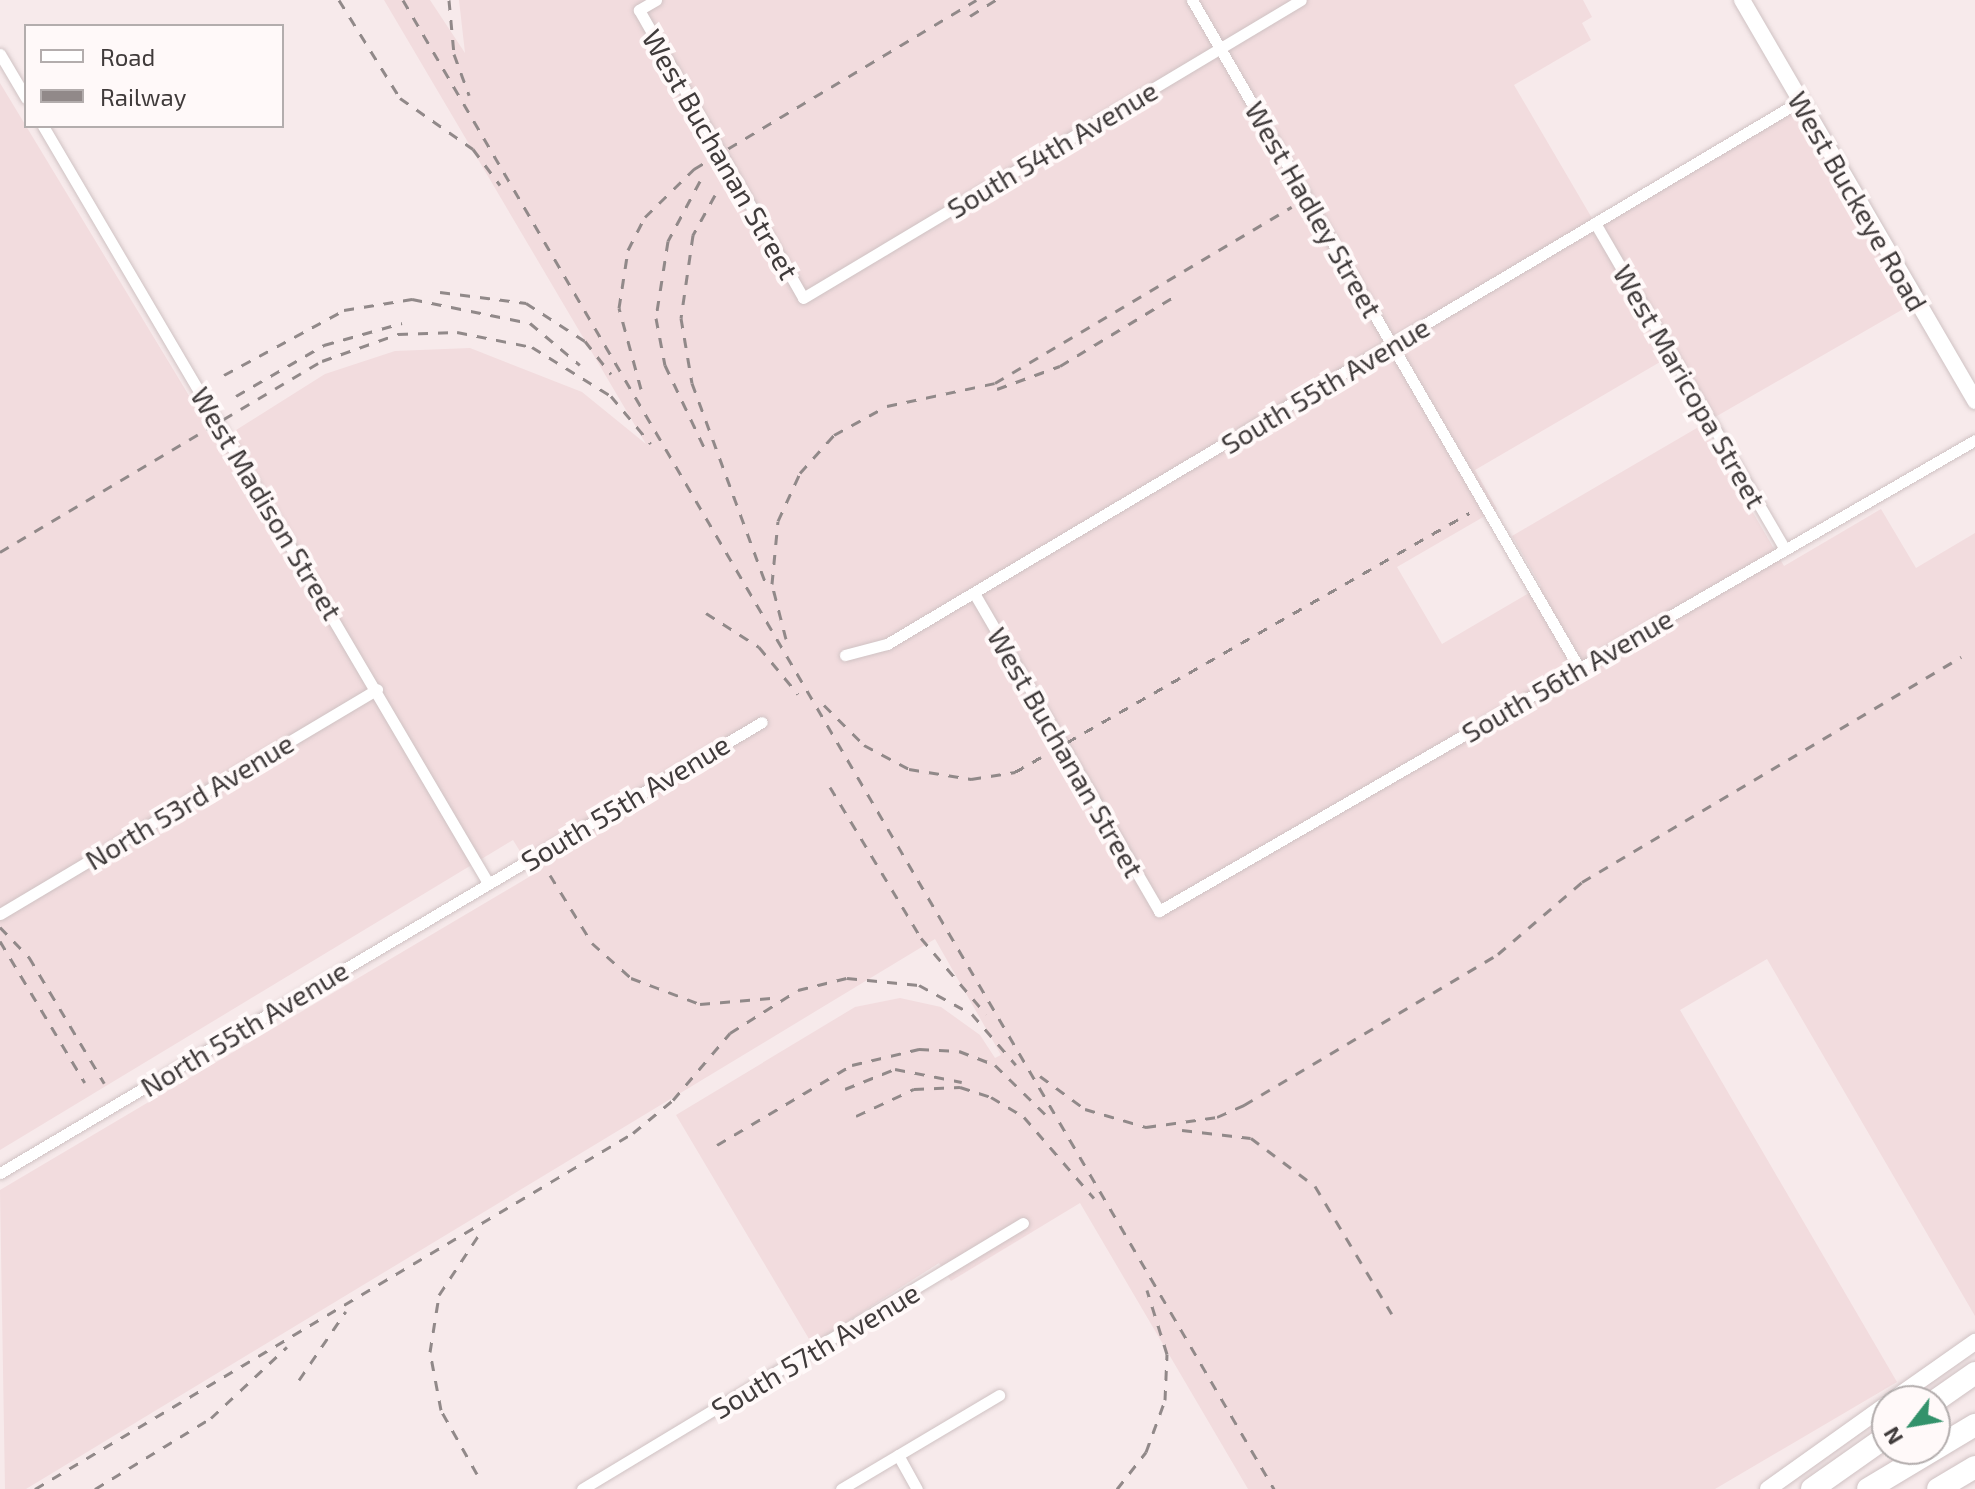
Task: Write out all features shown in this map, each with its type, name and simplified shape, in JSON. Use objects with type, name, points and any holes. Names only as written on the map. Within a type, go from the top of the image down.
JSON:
[{"type":"highway","points":[[1951,1390],[1975,1373]]},
{"type":"highway","points":[[1868,1489],[1975,1425]]},
{"type":"highway","points":[[1812,1489],[1871,1447]]},
{"type":"highway","points":[[1938,1489],[1975,1467]]},
{"type":"main road","name":"West Buckeye Road","points":[[1742,0],[1975,401]]},
{"type":"main road","points":[[1913,1385],[1975,1342]]},
{"type":"main road","points":[[1768,1489],[1871,1415]]},
{"type":"street","name":"West Buchanan Street","points":[[656,0],[639,10],[803,298]]},
{"type":"street","name":"West Hadley Street","points":[[1192,0],[1579,668]]},
{"type":"street","name":"South 54th Avenue","points":[[803,298],[1301,0]]},
{"type":"street","points":[[0,54],[24,95]]},
{"type":"street","name":"South 55th Avenue","points":[[845,655],[887,644],[1800,101]]},
{"type":"street","name":"West Madison Street","points":[[44,128],[377,689],[488,883]]},
{"type":"street","name":"West Maricopa Street","points":[[1595,223],[1785,549]]},
{"type":"street","name":"South 56th Avenue","points":[[1159,911],[1975,440]]},
{"type":"street","name":"West Buchanan Street","points":[[974,593],[1159,911]]},
{"type":"street","name":"North 53rd Avenue","points":[[0,914],[377,689]]},
{"type":"street","name":"South 55th Avenue","points":[[488,883],[762,722]]},
{"type":"street","name":"North 55th Avenue","points":[[0,1173],[488,883]]},
{"type":"street","name":"South 57th Avenue","points":[[582,1489],[1023,1223]]},
{"type":"street","points":[[841,1489],[999,1395]]},
{"type":"street","points":[[898,1455],[917,1489]]},
{"type":"shaded area","points":[[384,0],[430,0],[465,53],[459,0],[1583,0],[1592,17],[1582,23],[1591,40],[1514,85],[1596,225],[1798,107],[1912,304],[1710,420],[1672,355],[1475,470],[1497,509],[1397,567],[1442,644],[1541,586],[1512,536],[1702,425],[1784,566],[1881,509],[1916,568],[1975,533],[1975,1316],[1767,959],[1680,1010],[1897,1382],[1871,1385],[1871,1397],[1715,1489],[1248,1489],[1080,1203],[951,1281],[939,1263],[812,1344],[676,1115],[855,1007],[900,998],[941,1007],[980,1035],[995,1058],[1001,1055],[935,939],[26,1489],[5,1489],[0,1190],[534,874],[513,840],[0,1150],[0,83],[24,123],[24,128],[27,128],[217,442],[325,374],[395,351],[470,348],[582,392],[646,444]]},
{"type":"railway","points":[[339,0],[400,98],[473,149],[500,185]]},
{"type":"railway","points":[[403,0],[1274,1489]]},
{"type":"railway","points":[[449,0],[454,54],[469,95]]},
{"type":"railway","points":[[641,389],[619,308],[628,250],[645,217],[694,169],[976,0]]},
{"type":"railway","points":[[970,16],[996,0]]},
{"type":"railway","points":[[700,181],[668,241],[656,318],[665,365],[704,447]]},
{"type":"railway","points":[[715,195],[693,235],[681,318],[692,383],[767,587]]},
{"type":"railway","points":[[786,639],[772,584],[778,521],[800,473],[834,435],[887,406],[995,383],[1292,207]]},
{"type":"railway","points":[[440,292],[526,303],[585,341],[611,374]]},
{"type":"railway","points":[[997,389],[1060,366],[1172,298]]},
{"type":"railway","points":[[224,375],[344,310],[412,299],[530,323],[580,365]]},
{"type":"railway","points":[[236,396],[324,345],[402,323]]},
{"type":"railway","points":[[0,552],[322,361],[398,334],[457,332],[532,347],[611,396],[651,444]]},
{"type":"railway","points":[[824,705],[864,745],[909,769],[971,779],[1015,772],[1469,513]]},
{"type":"railway","points":[[706,613],[759,647],[798,694]]},
{"type":"railway","points":[[1040,1076],[1085,1109],[1146,1127],[1217,1117],[1244,1105],[1498,954],[1582,882],[1961,657]]},
{"type":"railway","points":[[830,787],[921,938],[986,1014]]},
{"type":"railway","points":[[550,875],[592,943],[631,978],[700,1004],[771,998]]},
{"type":"railway","points":[[0,927],[29,957],[104,1083]]},
{"type":"railway","points":[[0,941],[85,1083]]},
{"type":"railway","points":[[35,1489],[633,1133],[673,1100],[730,1033],[798,990],[847,978],[919,985],[972,1014],[1016,1065]]},
{"type":"railway","points":[[717,1145],[852,1065],[919,1049],[959,1051],[995,1065],[1045,1114]]},
{"type":"railway","points":[[845,1089],[895,1069],[962,1082]]},
{"type":"railway","points":[[856,1116],[914,1089],[960,1087],[991,1097],[1024,1117],[1094,1198]]},
{"type":"railway","points":[[1182,1130],[1251,1138],[1315,1186],[1392,1314]]},
{"type":"railway","points":[[477,1474],[441,1410],[430,1352],[439,1295],[482,1230]]},
{"type":"railway","points":[[1117,1489],[1146,1452],[1165,1400],[1167,1354],[1147,1290]]},
{"type":"railway","points":[[299,1380],[346,1311]]},
{"type":"railway","points":[[95,1489],[211,1418],[287,1347]]}]
